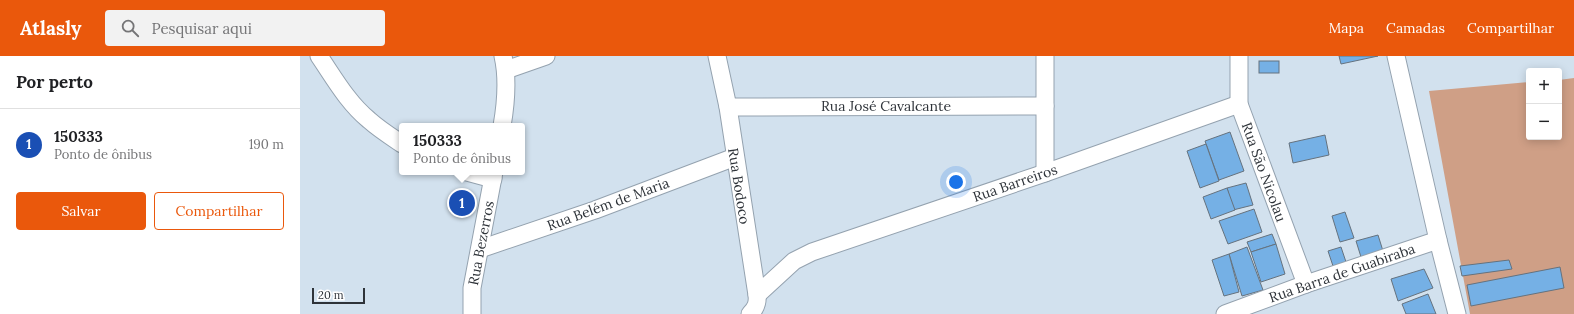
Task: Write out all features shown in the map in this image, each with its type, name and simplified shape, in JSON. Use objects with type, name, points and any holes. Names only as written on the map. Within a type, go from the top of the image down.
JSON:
[{"type":"street","points":[[319,56],[353,104],[368,120],[384,133],[399,142]]},
{"type":"street","points":[[502,123],[504,114],[504,63],[546,56]]},
{"type":"street","name":"Rua Bodoco","points":[[717,56],[728,107],[758,302],[750,314]]},
{"type":"street","points":[[1045,173],[1046,56]]},
{"type":"street","name":"Rua São Nicolau","points":[[1239,56],[1239,104],[1306,284]]},
{"type":"street","points":[[1396,56],[1438,240],[1457,314]]},
{"type":"street","name":"Rua Barreiros","points":[[757,295],[794,261],[812,252],[1045,173],[1239,104]]},
{"type":"street","name":"Rua José Cavalcante","points":[[728,107],[1045,106]]},
{"type":"street","name":"Rua Belém de Maria","points":[[480,249],[594,210],[735,157]]},
{"type":"street","name":"Rua Bezerros","points":[[472,314],[472,288],[493,176]]},
{"type":"street","name":"Rua Barra de Guabiraba","points":[[1224,314],[1306,284],[1438,240]]},
{"type":"shaded area","points":[[1574,78],[1574,314],[1470,314],[1429,91],[1526,82],[1526,140],[1562,140],[1562,80]]},
{"type":"building","points":[[1339,56],[1378,56],[1341,64]]},
{"type":"building","points":[[1259,61],[1279,61],[1279,73],[1259,73]]},
{"type":"building","points":[[1230,132],[1244,171],[1219,180],[1205,141]]},
{"type":"building","points":[[1325,135],[1329,155],[1293,163],[1289,143]]},
{"type":"building","points":[[1206,144],[1219,181],[1200,188],[1187,151]]},
{"type":"building","points":[[1246,183],[1253,205],[1233,210],[1227,188]]},
{"type":"building","points":[[1227,188],[1235,210],[1211,219],[1203,197]]},
{"type":"building","points":[[1254,209],[1262,232],[1228,244],[1219,221]]},
{"type":"building","points":[[1345,212],[1354,238],[1340,242],[1332,216]]},
{"type":"building","points":[[1272,234],[1276,244],[1251,252],[1247,242]]},
{"type":"building","points":[[1378,235],[1383,251],[1361,257],[1356,241]]},
{"type":"building","points":[[1276,244],[1285,274],[1261,282],[1251,252]]},
{"type":"building","points":[[1247,247],[1263,290],[1242,296],[1229,254]]},
{"type":"building","points":[[1341,247],[1346,262],[1333,266],[1328,251]]},
{"type":"building","points":[[1229,254],[1239,292],[1224,296],[1212,260]]},
{"type":"building","points":[[1509,260],[1512,269],[1462,276],[1460,266]]},
{"type":"building","points":[[1560,267],[1564,288],[1471,306],[1467,285]]},
{"type":"building","points":[[1424,269],[1433,288],[1398,301],[1391,279]]},
{"type":"building","points":[[1428,294],[1436,314],[1406,314],[1402,304]]},
{"type":"place","name":"150333","points":[[462,203]]}]
